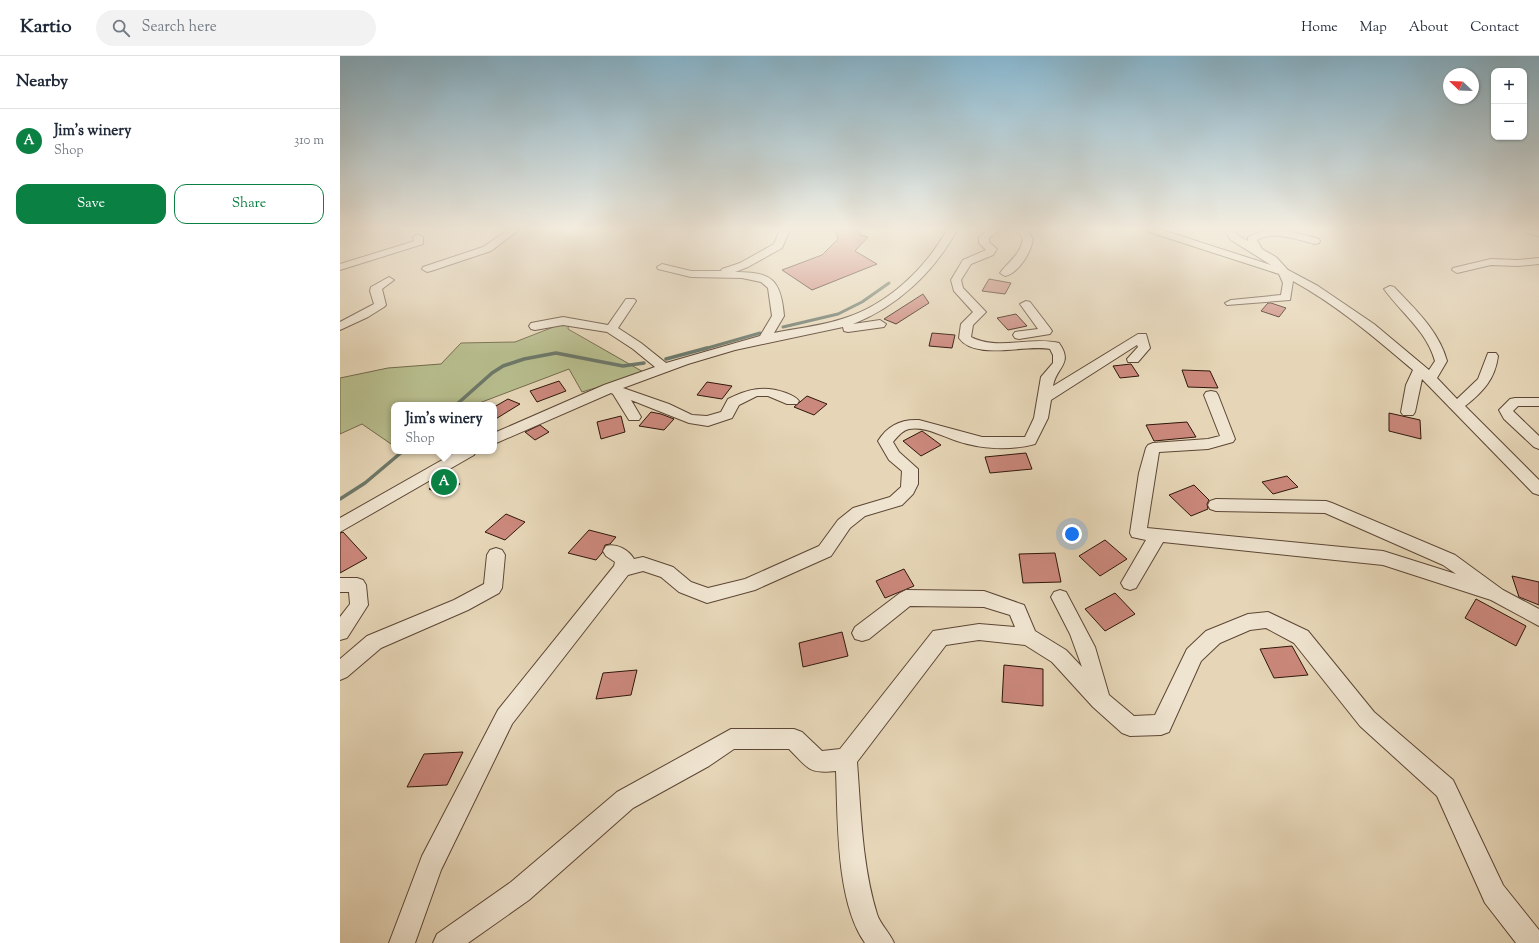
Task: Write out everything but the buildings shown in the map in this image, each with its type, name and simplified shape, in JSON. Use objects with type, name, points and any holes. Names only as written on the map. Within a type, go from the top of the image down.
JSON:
[{"type":"street","points":[[680,271],[691,274],[742,275],[765,279],[773,287],[777,302],[778,316],[764,339]]},
{"type":"street","points":[[706,274],[724,271]]},
{"type":"street","points":[[497,438],[665,369],[709,354],[764,339],[829,327],[856,318],[875,309],[894,295],[920,271]]},
{"type":"street","points":[[622,568],[644,564],[667,572],[685,587],[707,596],[749,585],[825,551],[844,524],[859,512],[896,501],[907,490],[910,484],[910,468],[894,456],[885,441],[895,430],[911,424],[925,426],[968,440],[998,445],[1030,441],[1041,418],[1048,377],[1059,363],[1059,355],[1055,346],[1044,342],[1004,346],[984,346],[972,344],[964,338],[967,324],[980,312],[958,290],[956,280],[961,271]]},
{"type":"street","points":[[1231,303],[1286,298],[1288,283],[1284,272]]},
{"type":"street","points":[[1284,272],[1314,288],[1370,327],[1420,368],[1539,490]]},
{"type":"street","points":[[340,326],[364,315],[380,305],[379,297],[376,291],[377,287],[389,280]]},
{"type":"street","points":[[1390,289],[1418,320],[1440,352],[1441,361],[1430,379]]},
{"type":"street","points":[[611,329],[630,301]]},
{"type":"street","points":[[972,344],[1046,330],[1026,304]]},
{"type":"street","points":[[535,326],[563,321],[611,329],[637,346],[665,369]]},
{"type":"street","points":[[829,327],[849,328],[880,324]]},
{"type":"street","points":[[1044,398],[1142,338],[1144,348],[1133,359]]},
{"type":"street","points":[[1457,406],[1478,390],[1490,371],[1492,356]]},
{"type":"street","points":[[1408,412],[1413,385],[1420,368]]},
{"type":"street","points":[[614,390],[664,407],[689,419],[708,421],[727,415],[732,402],[753,392],[763,391],[792,401]]},
{"type":"street","points":[[614,390],[634,417]]},
{"type":"street","points":[[1211,395],[1228,439],[1208,444],[1153,448],[1147,473],[1138,533],[1383,558],[1497,595]]},
{"type":"street","points":[[1536,403],[1515,402],[1506,410],[1509,416],[1539,444]]},
{"type":"street","points":[[340,526],[464,454]]},
{"type":"street","points":[[1216,504],[1326,507],[1364,522],[1449,560],[1497,595],[1539,618]]},
{"type":"street","points":[[1130,583],[1158,535]]},
{"type":"street","points":[[402,943],[431,865],[505,717],[622,568],[626,559],[612,551]]},
{"type":"street","points":[[340,671],[374,642],[461,605],[492,588],[496,555]]},
{"type":"street","points":[[340,585],[357,584],[359,605],[340,632]]},
{"type":"street","points":[[1060,597],[1077,626],[1096,678],[1100,700]]},
{"type":"street","points":[[862,633],[906,598],[984,599],[1017,610],[1028,637]]},
{"type":"street","points":[[881,943],[866,922],[853,865],[846,759],[940,638],[979,632],[1028,637],[1059,656],[1100,700],[1130,726],[1161,725],[1194,655],[1214,637],[1248,622],[1268,620],[1301,636],[1368,719],[1445,788],[1494,894],[1533,943]]},
{"type":"street","points":[[446,943],[520,891],[625,800],[701,758],[731,738],[794,740],[818,762],[846,759]]},
{"type":"green space","points":[[569,321],[568,329],[645,373],[582,392],[569,369],[482,402],[391,402],[391,444],[362,424],[340,434],[340,378],[388,368],[441,364],[461,343],[515,342]]},
{"type":"waterway","points":[[783,327],[838,314],[862,302],[889,283]]},
{"type":"waterway","points":[[704,349],[760,333]]},
{"type":"waterway","points":[[666,359],[707,348]]},
{"type":"waterway","points":[[459,402],[492,373],[503,366],[524,359],[556,353],[623,366],[644,363]]},
{"type":"waterway","points":[[340,499],[365,483],[399,454]]},
{"type":"place","name":"Jim's winery","points":[[444,482]]}]
